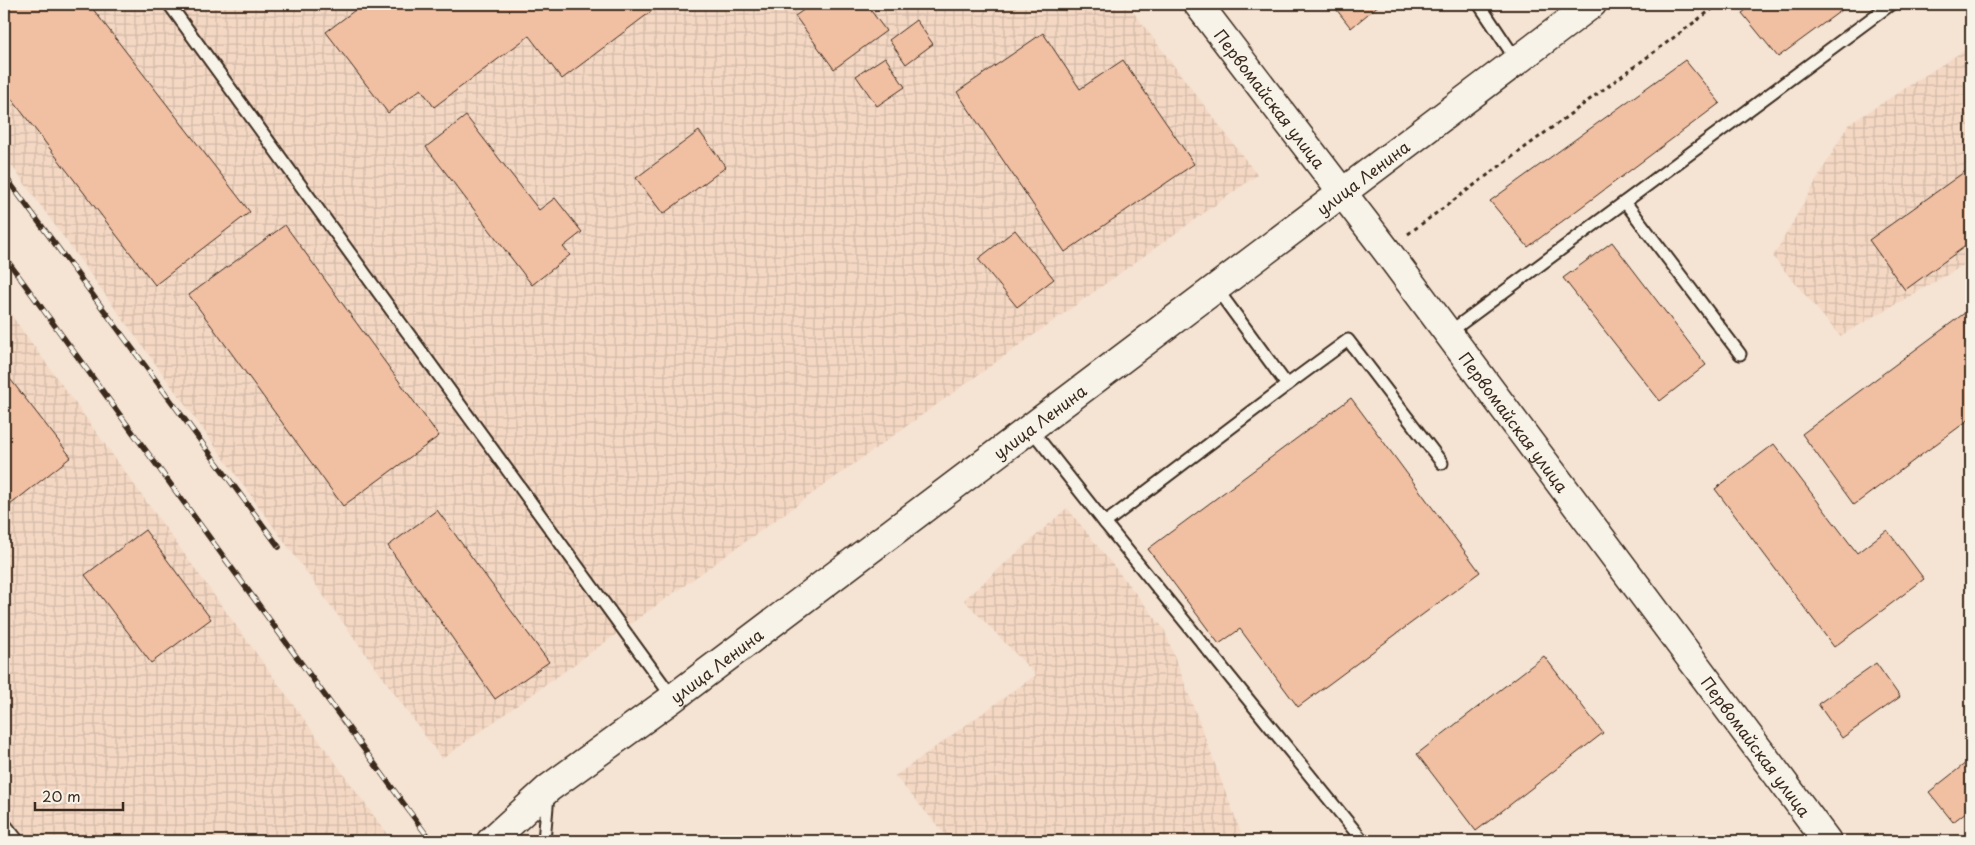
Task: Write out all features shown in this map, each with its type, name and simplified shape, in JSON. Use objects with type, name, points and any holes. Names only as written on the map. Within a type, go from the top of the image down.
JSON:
[{"type":"street","name":"Первомайская улица","points":[[1198,4],[1386,250],[1828,841]]},
{"type":"street","name":"улица Ленина","points":[[491,841],[549,788],[673,698],[1592,4]]},
{"type":"lane","points":[[169,4],[673,698]]},
{"type":"lane","points":[[1479,4],[1518,61]]},
{"type":"lane","points":[[1447,334],[1891,4]]},
{"type":"lane","points":[[1625,202],[1740,354]]},
{"type":"lane","points":[[1216,288],[1287,386]]},
{"type":"lane","points":[[1105,523],[1348,340],[1442,463]]},
{"type":"lane","points":[[1030,428],[1363,841]]},
{"type":"lane","points":[[544,841],[549,788]]},
{"type":"lane","points":[[4,823],[18,841]]},
{"type":"path","points":[[1386,250],[1720,4]]},
{"type":"shaded area","points":[[4,4],[1127,4],[1257,175],[442,759],[4,155]]},
{"type":"shaded area","points":[[1971,46],[1971,261],[1840,336],[1773,257],[1848,125]]},
{"type":"shaded area","points":[[4,305],[392,841],[4,841]]},
{"type":"shaded area","points":[[1067,508],[1164,629],[1244,841],[956,841],[949,839],[895,776],[1036,675],[964,600]]},
{"type":"building","points":[[4,4],[89,4],[250,212],[155,285],[4,89]]},
{"type":"building","points":[[363,4],[661,4],[562,79],[529,36],[434,107],[421,89],[388,113],[326,32]]},
{"type":"building","points":[[812,4],[866,4],[886,31],[834,69],[795,16]]},
{"type":"building","points":[[1332,4],[1380,4],[1351,28]]},
{"type":"building","points":[[1754,4],[1850,4],[1778,57],[1742,13]]},
{"type":"building","points":[[916,20],[933,44],[906,64],[889,40]]},
{"type":"building","points":[[1043,33],[1080,89],[1123,60],[1194,164],[1065,252],[957,92]]},
{"type":"building","points":[[885,57],[905,87],[877,106],[856,76]]},
{"type":"building","points":[[1685,60],[1720,103],[1528,247],[1490,201]]},
{"type":"building","points":[[466,116],[539,210],[555,198],[582,232],[563,247],[570,255],[532,285],[426,147]]},
{"type":"building","points":[[699,131],[726,167],[663,214],[636,178]]},
{"type":"building","points":[[1967,170],[1971,175],[1971,242],[1905,290],[1869,240]]},
{"type":"building","points":[[285,225],[439,436],[343,506],[189,295]]},
{"type":"building","points":[[1015,230],[1054,279],[1017,307],[978,259]]},
{"type":"building","points":[[1612,242],[1706,365],[1660,401],[1563,278]]},
{"type":"building","points":[[1970,309],[1971,418],[1854,505],[1802,434]]},
{"type":"building","points":[[7,375],[71,457],[10,505],[4,497],[4,378]]},
{"type":"building","points":[[1351,398],[1480,572],[1298,707],[1240,629],[1219,644],[1148,549]]},
{"type":"building","points":[[1774,444],[1857,553],[1887,530],[1924,579],[1834,647],[1715,489]]},
{"type":"building","points":[[437,510],[549,662],[495,699],[388,546]]},
{"type":"building","points":[[145,530],[211,619],[151,663],[85,575]]},
{"type":"building","points":[[1544,656],[1603,733],[1476,831],[1417,754]]},
{"type":"building","points":[[1876,663],[1900,697],[1842,738],[1818,704]]},
{"type":"building","points":[[1971,759],[1971,808],[1953,822],[1929,792]]},
{"type":"railway","points":[[4,175],[279,547]]},
{"type":"railway","points":[[4,256],[431,841]]}]
